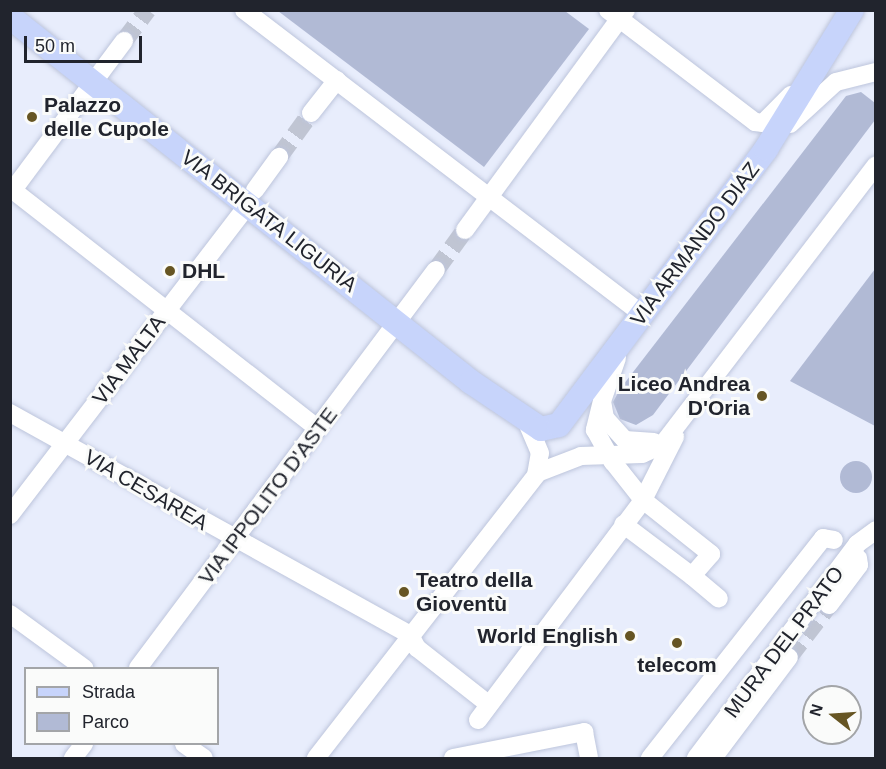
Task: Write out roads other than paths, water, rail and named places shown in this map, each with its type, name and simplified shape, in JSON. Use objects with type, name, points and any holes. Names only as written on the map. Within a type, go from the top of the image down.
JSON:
[{"type":"main road","name":"VIA ARMANDO DIAZ","points":[[528,425],[559,425],[766,149],[810,72],[852,10]]},
{"type":"main road","name":"VIA BRIGATA LIGURIA","points":[[10,17],[95,84],[252,197],[397,323],[528,425]]},
{"type":"street","points":[[244,10],[642,314]]},
{"type":"street","points":[[465,230],[486,195],[618,14]]},
{"type":"street","name":"VIA ARMANDO DIAZ","points":[[618,14],[755,122],[772,115],[810,72]]},
{"type":"street","points":[[124,41],[95,84],[12,189],[318,429]]},
{"type":"street","name":"VIA ARMANDO DIAZ","points":[[766,149],[825,89],[876,72]]},
{"type":"street","points":[[312,113],[337,80]]},
{"type":"street","name":"VIA BRIGATA LIGURIA","points":[[252,197],[279,157]]},
{"type":"street","points":[[322,754],[410,635],[537,473],[581,456],[655,451],[683,419],[876,165]]},
{"type":"street","name":"VIA MALTA","points":[[10,515],[252,197]]},
{"type":"street","name":"VIA IPPOLITO D'ASTE","points":[[139,667],[436,270]]},
{"type":"street","name":"VIA ARMANDO DIAZ","points":[[624,339],[602,401],[595,430],[608,455],[643,500]]},
{"type":"street","points":[[602,401],[608,423],[633,443],[656,442],[683,419]]},
{"type":"street","name":"VIA CESAREA","points":[[10,413],[234,540],[410,635]]},
{"type":"street","points":[[478,720],[487,703],[643,500],[683,419]]},
{"type":"street","points":[[528,425],[539,447],[537,473]]},
{"type":"street","points":[[643,500],[709,550],[710,557],[692,576]]},
{"type":"street","points":[[627,520],[719,599]]},
{"type":"street","name":"MURA DEL PRATO","points":[[696,759],[857,544],[876,531]]},
{"type":"street","points":[[650,759],[823,538],[834,540]]},
{"type":"street","points":[[829,605],[859,566],[858,558]]},
{"type":"street","points":[[10,614],[81,667]]},
{"type":"street","points":[[410,635],[417,648],[487,703]]},
{"type":"street","points":[[713,759],[789,657]]},
{"type":"street","points":[[453,759],[584,732],[589,759]]},
{"type":"street","points":[[73,759],[83,745]]},
{"type":"street","points":[[185,745],[204,759]]},
{"type":"tunnel","points":[[124,41],[147,10]]},
{"type":"tunnel","points":[[279,157],[311,113]]},
{"type":"tunnel","points":[[436,270],[465,230]]},
{"type":"tunnel","points":[[789,657],[829,605]]},
{"type":"place","name":"Palazzo delle Cupole","points":[[32,117]]},
{"type":"place","name":"DHL","points":[[170,271]]},
{"type":"place","name":"Liceo Andrea D'Oria","points":[[762,396]]},
{"type":"place","name":"Teatro della Gioventù","points":[[404,592]]},
{"type":"place","name":"World English","points":[[630,636]]},
{"type":"place","name":"telecom","points":[[677,643]]}]
